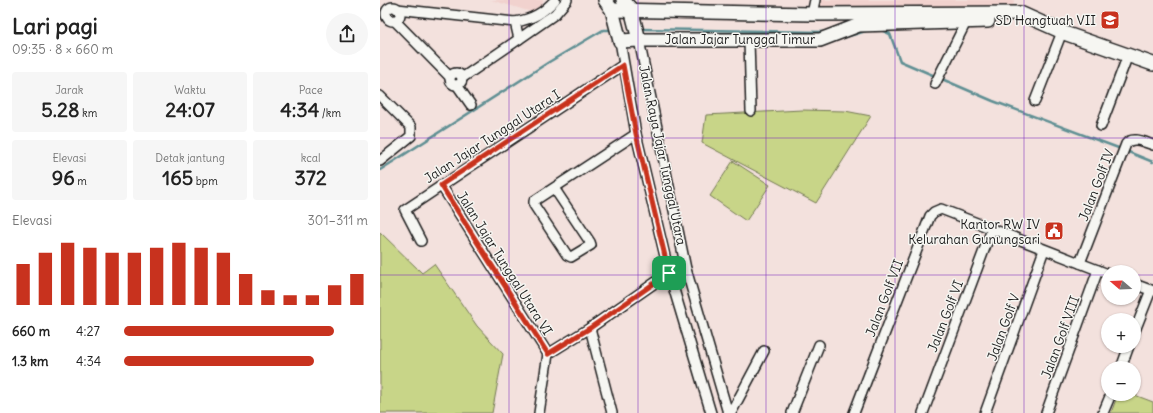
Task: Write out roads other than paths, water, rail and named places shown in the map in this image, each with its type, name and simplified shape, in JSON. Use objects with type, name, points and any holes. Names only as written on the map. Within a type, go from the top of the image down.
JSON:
[{"type":"main road","name":"Jalan Jajar Tunggal Timur","points":[[610,8],[629,7],[968,18]]},
{"type":"main road","name":"Jalan Raya Jajar Tunggal Utara","points":[[629,7],[639,37]]},
{"type":"main road","name":"Jalan Raya Jajar Tunggal Utara","points":[[610,8],[620,38]]},
{"type":"main road","name":"Jalan Jajar Tunggal Timur","points":[[620,38],[820,40],[859,24],[968,18],[1020,13],[1025,17],[1062,32],[1153,64]]},
{"type":"street","points":[[555,0],[539,15],[530,20],[515,22],[397,9],[392,7],[383,11],[387,17],[394,20],[450,77],[451,82],[460,82],[555,14],[567,0]]},
{"type":"street","points":[[812,14],[815,0]]},
{"type":"street","points":[[394,20],[399,15],[397,9]]},
{"type":"street","points":[[935,84],[945,67],[968,18]]},
{"type":"street","points":[[515,22],[519,39]]},
{"type":"street","points":[[1035,101],[1062,32]]},
{"type":"street","name":"Jalan Raya Jajar Tunggal Utara","points":[[639,37],[686,269],[728,413]]},
{"type":"street","name":"Jalan Raya Jajar Tunggal Utara","points":[[620,38],[623,65],[636,134],[669,273],[711,413]]},
{"type":"street","points":[[749,40],[751,111]]},
{"type":"street","points":[[1102,126],[1128,55]]},
{"type":"street","name":"Jalan Jajar Tunggal Utara I","points":[[421,241],[405,210],[623,65]]},
{"type":"street","points":[[460,82],[471,105]]},
{"type":"street","points":[[380,96],[410,127],[411,136],[380,161]]},
{"type":"street","points":[[554,188],[591,245],[571,257],[567,255],[534,205],[534,201],[636,134]]},
{"type":"street","name":"Jalan Golf IV","points":[[1080,263],[1128,140],[1134,139],[1153,145]]},
{"type":"street","name":"Jalan Jajar Tunggal Utara VI","points":[[441,185],[548,354]]},
{"type":"street","name":"Jalan Golf VII","points":[[854,413],[930,216],[934,212],[941,209],[1101,271]]},
{"type":"street","name":"Jalan Golf VI","points":[[923,413],[992,229]]},
{"type":"street","name":"Jalan Golf V","points":[[985,413],[1044,250]]},
{"type":"street","points":[[539,413],[548,354],[590,328],[669,273],[686,269]]},
{"type":"street","name":"Jalan Golf VIII","points":[[1046,413],[1098,270]]},
{"type":"street","points":[[1141,286],[1152,290],[1141,316]]},
{"type":"street","points":[[590,328],[612,413]]},
{"type":"street","points":[[792,413],[819,345]]},
{"type":"street","points":[[731,413],[764,351]]},
{"type":"street","points":[[1103,413],[1108,401]]},
{"type":"waterway","points":[[640,29],[825,32]]},
{"type":"waterway","points":[[380,170],[549,62],[603,30],[613,30]]},
{"type":"waterway","points":[[881,30],[890,34],[900,61],[993,101],[1121,149]]},
{"type":"waterway","points":[[842,38],[866,31]]},
{"type":"waterway","points":[[1126,151],[1153,162]]},
{"type":"place","name":"SD Hangtuah VII","points":[[1110,20]]},
{"type":"place","name":"Kantor RW IV Kelurahan Gunungsari","points":[[1054,231]]}]
